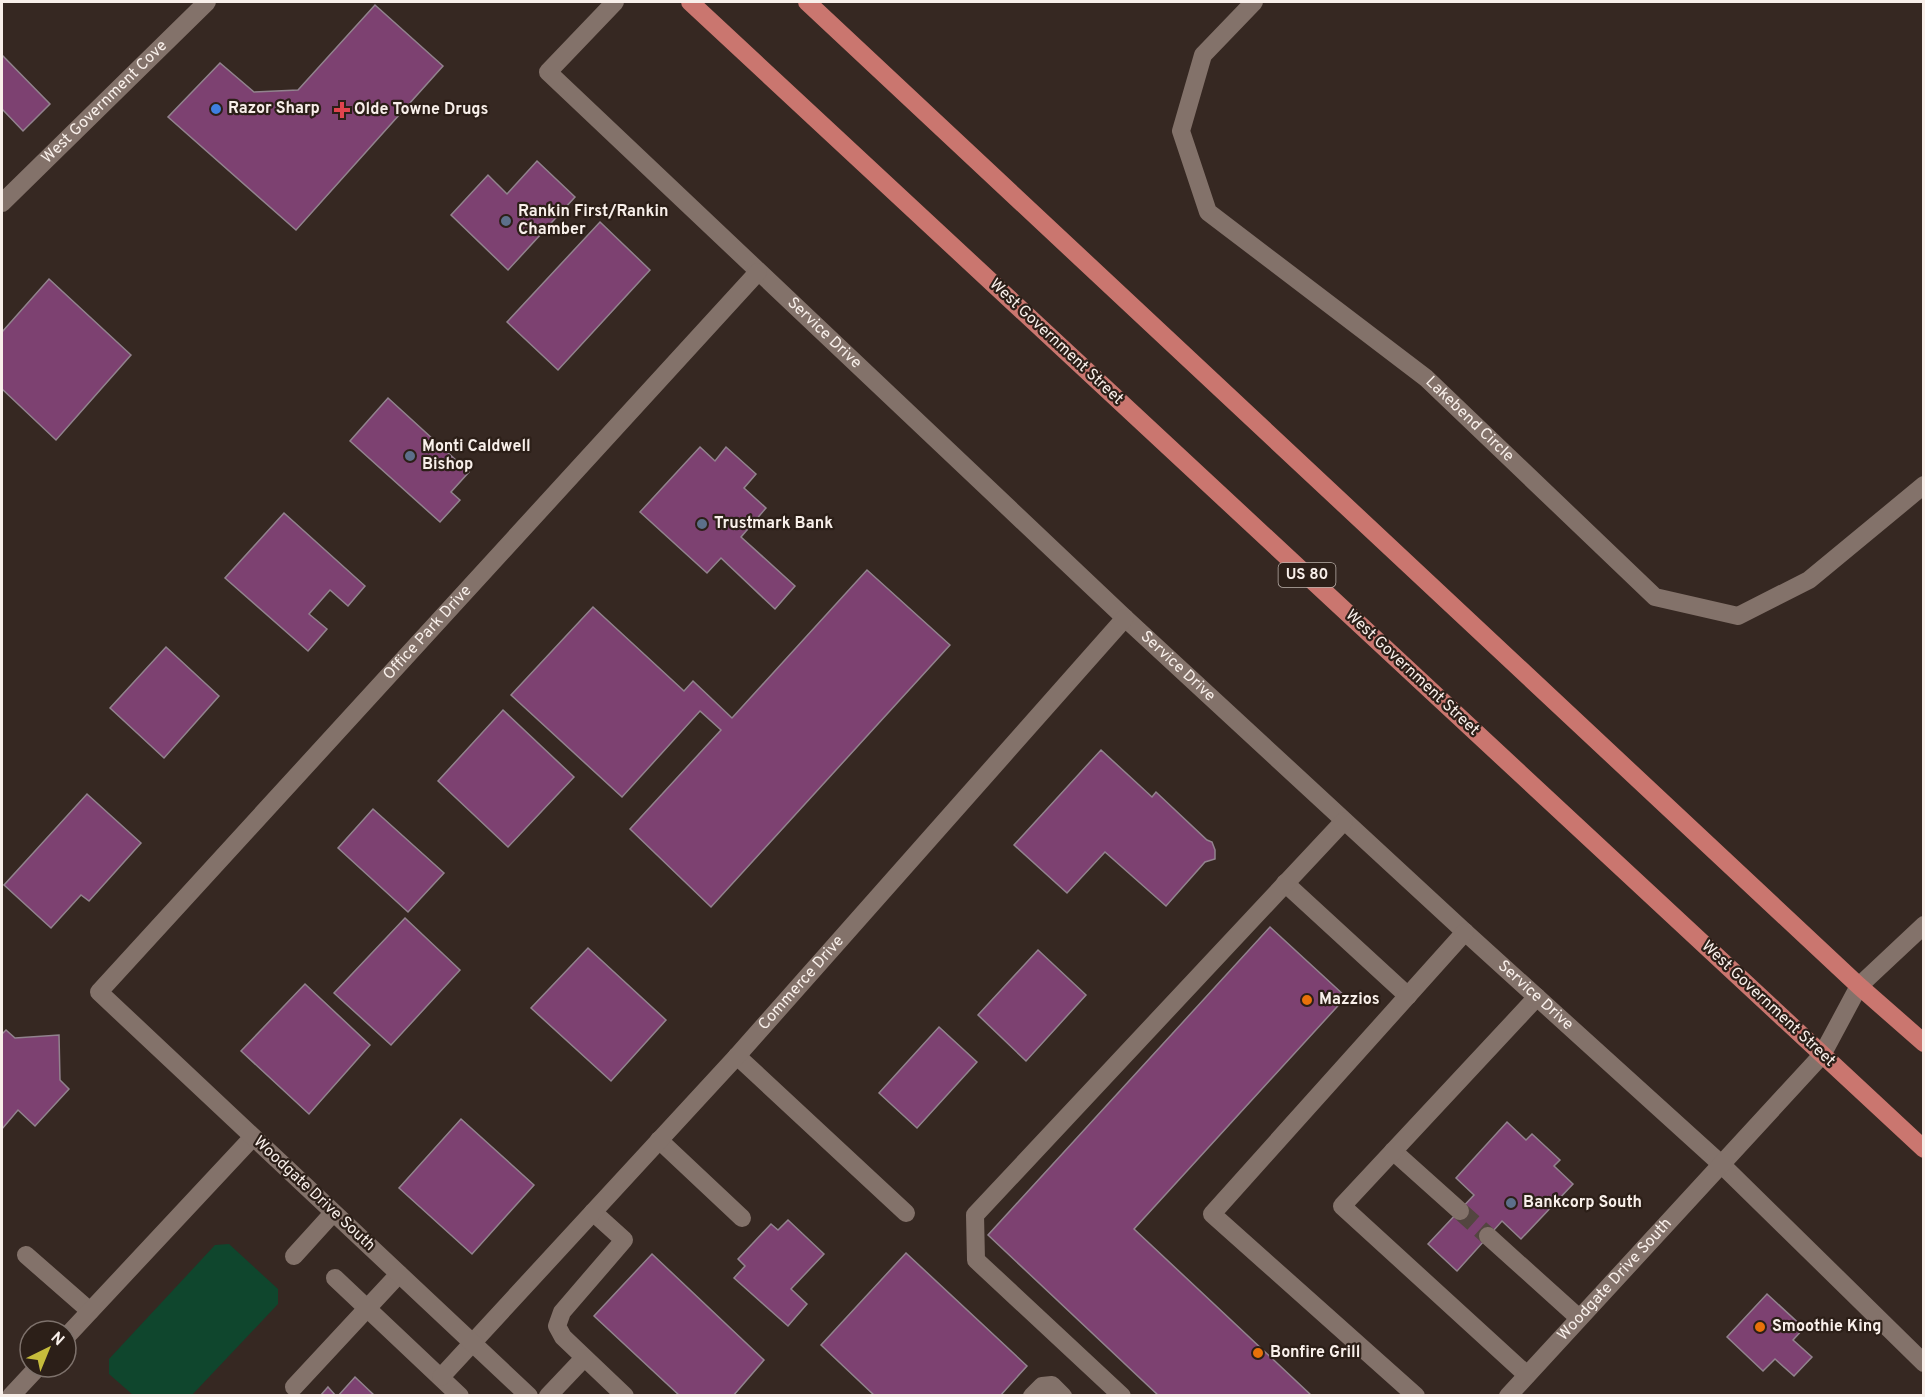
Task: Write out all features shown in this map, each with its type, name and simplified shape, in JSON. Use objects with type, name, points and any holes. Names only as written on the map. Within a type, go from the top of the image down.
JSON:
[{"type":"main road","name":"West Government Street","points":[[690,2],[1923,1149]]},
{"type":"main road","points":[[807,2],[1859,986],[1923,1043]]},
{"type":"street","name":"West Government Cove","points":[[2,203],[207,2]]},
{"type":"street","name":"Service Drive","points":[[615,2],[548,72],[1125,618],[1465,932],[1721,1164],[1923,1363]]},
{"type":"street","name":"Lakebend Circle","points":[[1254,2],[1203,55],[1181,131],[1208,212],[1426,378],[1655,597],[1738,616],[1809,580],[1923,485]]},
{"type":"street","name":"Office Park Drive","points":[[99,993],[758,272]]},
{"type":"street","name":"Commerce Drive","points":[[441,1377],[737,1056],[1125,618]]},
{"type":"street","points":[[1122,1395],[976,1260],[975,1215],[1344,821]]},
{"type":"street","points":[[1285,883],[1407,996]]},
{"type":"street","points":[[1721,1164],[1822,1055],[1859,986],[1923,925]]},
{"type":"street","points":[[1416,1395],[1212,1214],[1465,932]]},
{"type":"street","name":"Woodgate Drive South","points":[[99,993],[529,1395]]},
{"type":"street","points":[[1527,1375],[1342,1206],[1537,997]]},
{"type":"street","points":[[737,1056],[906,1213]]},
{"type":"street","points":[[78,1324],[252,1137]]},
{"type":"street","points":[[659,1140],[742,1218]]},
{"type":"street","points":[[1393,1151],[1460,1210]]},
{"type":"street","name":"Woodgate Drive South","points":[[1508,1395],[1721,1164]]},
{"type":"street","points":[[593,1212],[624,1240],[562,1312],[557,1326],[563,1337],[625,1395]]},
{"type":"street","points":[[294,1256],[333,1213]]},
{"type":"street","points":[[1488,1236],[1579,1318]]},
{"type":"street","points":[[26,1255],[90,1311]]},
{"type":"street","points":[[294,1387],[399,1274]]},
{"type":"street","points":[[335,1278],[460,1395]]},
{"type":"street","points":[[548,1395],[585,1358]]},
{"type":"street","points":[[11,1395],[26,1379]]},
{"type":"street","points":[[1032,1395],[1042,1386],[1052,1385],[1063,1395]]},
{"type":"green space","points":[[229,1244],[278,1289],[278,1304],[192,1395],[133,1395],[109,1374],[109,1359],[215,1245]]},
{"type":"building","points":[[375,5],[443,66],[296,230],[168,117],[220,63],[254,92],[298,90]]},
{"type":"building","points":[[2,55],[50,104],[23,131],[2,109]]},
{"type":"building","name":"Rankin First/Rankin Chamber","points":[[537,161],[575,197],[508,270],[451,215],[488,175],[507,194]]},
{"type":"building","points":[[600,222],[650,270],[558,370],[507,322]]},
{"type":"building","points":[[49,279],[131,355],[56,440],[2,389],[2,332]]},
{"type":"building","name":"Monti Caldwell Bishop","points":[[388,398],[469,472],[451,492],[460,500],[440,522],[350,441]]},
{"type":"building","name":"Trustmark Bank","points":[[700,447],[715,461],[726,447],[756,474],[744,488],[766,508],[741,537],[795,586],[775,609],[721,558],[707,573],[640,512]]},
{"type":"building","points":[[284,513],[365,586],[348,606],[330,590],[309,614],[327,629],[308,651],[225,578]]},
{"type":"building","points":[[867,570],[950,645],[711,907],[630,829],[721,730],[700,711],[622,797],[511,695],[593,607],[684,691],[693,681],[732,718]]},
{"type":"building","points":[[166,647],[219,696],[164,758],[110,708]]},
{"type":"building","points":[[503,710],[574,777],[508,847],[438,781]]},
{"type":"building","points":[[1101,750],[1152,797],[1156,792],[1207,840],[1212,842],[1215,859],[1205,862],[1166,906],[1105,852],[1067,893],[1014,845]]},
{"type":"building","points":[[87,794],[141,843],[89,901],[81,895],[51,928],[4,885]]},
{"type":"building","points":[[373,809],[444,873],[408,912],[338,848]]},
{"type":"building","points":[[405,918],[460,970],[391,1045],[334,993]]},
{"type":"building","points":[[1270,927],[1346,997],[1134,1229],[1312,1396],[1159,1396],[988,1235]]},
{"type":"building","points":[[588,948],[666,1020],[611,1081],[531,1008]]},
{"type":"building","points":[[1038,950],[1086,995],[1026,1061],[978,1015]]},
{"type":"building","points":[[305,984],[370,1045],[309,1114],[241,1051]]},
{"type":"building","points":[[939,1027],[977,1062],[917,1128],[879,1093]]},
{"type":"building","points":[[6,1030],[15,1038],[59,1035],[60,1080],[69,1089],[35,1126],[18,1110],[2,1129],[2,1034]]},
{"type":"building","points":[[461,1119],[534,1185],[472,1254],[399,1188]]},
{"type":"building","name":"Bankcorp South","points":[[1507,1122],[1526,1140],[1532,1134],[1560,1160],[1554,1166],[1573,1184],[1521,1239],[1502,1221],[1457,1271],[1428,1244],[1474,1195],[1456,1178]]},
{"type":"building","points":[[788,1220],[824,1254],[791,1289],[807,1304],[788,1326],[734,1278],[745,1266],[738,1259],[771,1224],[778,1230]]},
{"type":"building","points":[[906,1253],[1027,1366],[1000,1396],[875,1396],[821,1345]]},
{"type":"building","points":[[652,1254],[764,1360],[733,1396],[680,1396],[594,1316]]},
{"type":"building","points":[[1767,1294],[1804,1328],[1793,1340],[1812,1357],[1794,1376],[1775,1359],[1763,1371],[1727,1337]]},
{"type":"building","points":[[355,1377],[375,1396],[338,1396]]},
{"type":"building","points":[[328,1387],[336,1396],[320,1396]]},
{"type":"tunnel","points":[[1460,1211],[1488,1236]]},
{"type":"place","name":"Razor Sharp","points":[[216,109]]},
{"type":"place","name":"Olde Towne Drugs","points":[[342,110]]},
{"type":"place","name":"Rankin First/Rankin Chamber","points":[[506,221]]},
{"type":"place","name":"Monti Caldwell Bishop","points":[[410,456]]},
{"type":"place","name":"Trustmark Bank","points":[[702,524]]},
{"type":"place","name":"Mazzios","points":[[1307,1000]]},
{"type":"place","name":"Bankcorp South","points":[[1511,1203]]},
{"type":"place","name":"Smoothie King","points":[[1760,1327]]},
{"type":"place","name":"Bonfire Grill","points":[[1258,1353]]}]
